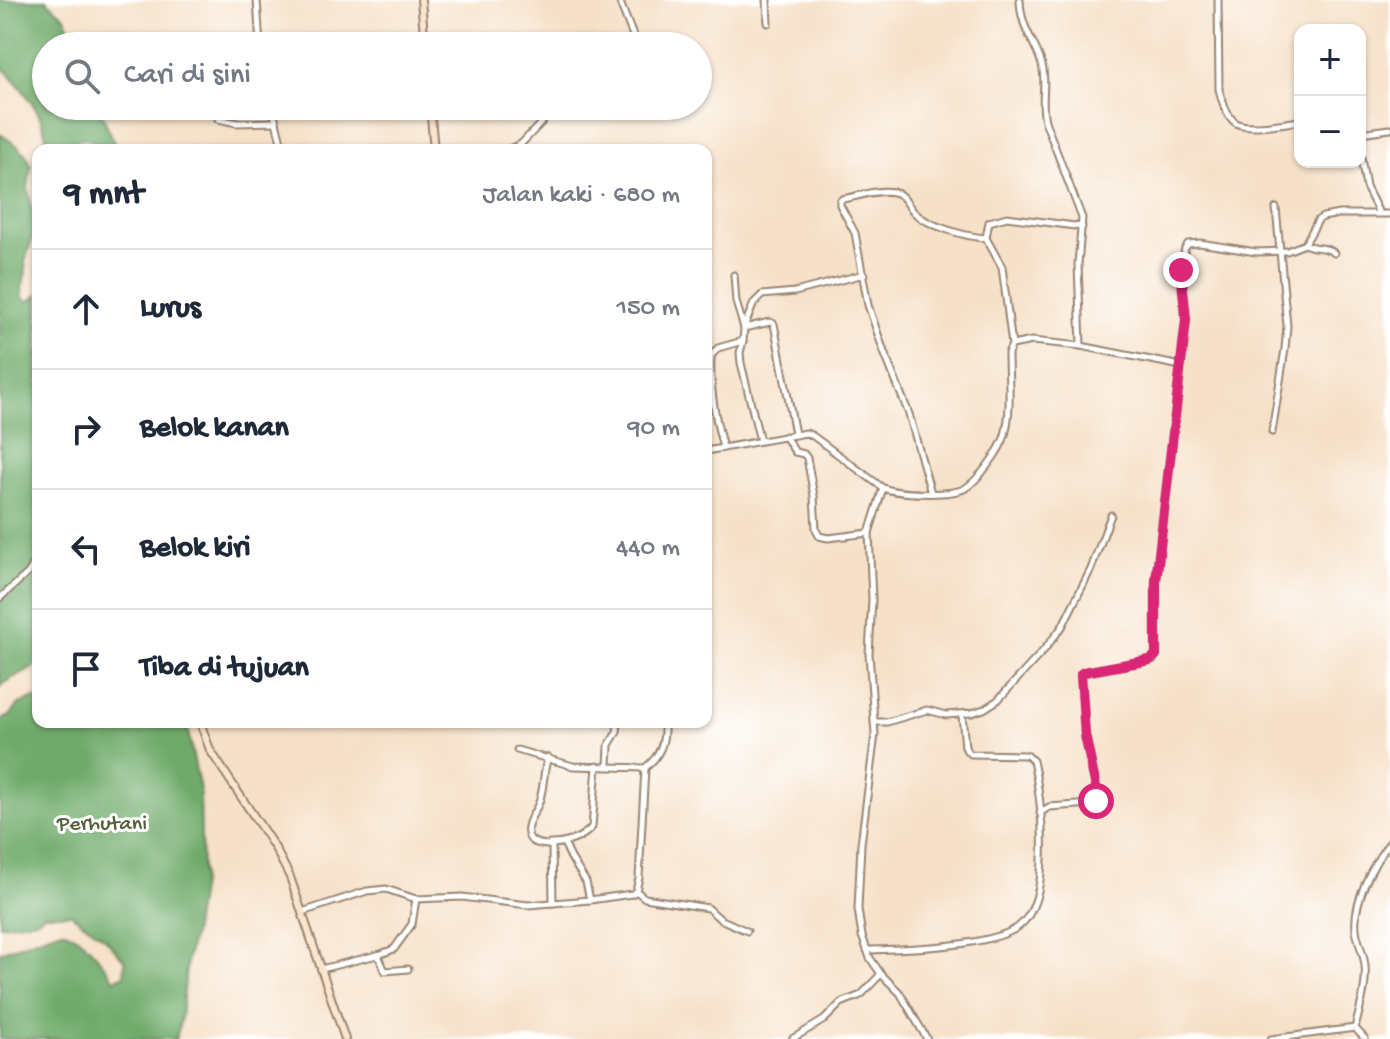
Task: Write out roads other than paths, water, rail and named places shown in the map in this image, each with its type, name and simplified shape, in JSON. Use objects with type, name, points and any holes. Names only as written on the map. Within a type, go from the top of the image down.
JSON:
[{"type":"street","points":[[257,0],[259,32]]},
{"type":"street","points":[[421,0],[424,32]]},
{"type":"street","points":[[619,0],[632,32]]},
{"type":"street","points":[[767,0],[768,23]]},
{"type":"street","points":[[1020,0],[1026,31],[1043,67],[1043,113],[1080,210],[1081,346]]},
{"type":"street","points":[[1218,0],[1219,89],[1233,121],[1243,126],[1294,122]]},
{"type":"street","points":[[223,120],[237,123],[276,122],[282,144]]},
{"type":"street","points":[[431,120],[433,144]]},
{"type":"street","points":[[521,144],[544,120]]},
{"type":"street","points":[[1366,132],[1390,129]]},
{"type":"street","points":[[1363,168],[1366,187],[1379,213]]},
{"type":"street","points":[[931,493],[909,414],[868,305],[855,233],[840,205],[842,199],[895,192],[913,212],[926,220],[963,235],[986,238]]},
{"type":"street","points":[[1272,432],[1286,338],[1276,208]]},
{"type":"street","points":[[1040,813],[1049,807],[1093,804],[1098,797],[1085,735],[1081,674],[1150,660],[1156,655],[1156,581],[1186,320],[1181,270],[1185,248],[1188,244],[1200,243],[1247,251],[1279,252],[1305,244],[1318,220],[1323,217],[1390,214]]},
{"type":"street","points":[[712,450],[806,433],[883,488],[931,493],[964,488],[998,454],[1008,420],[1008,353],[1012,345],[1002,267],[986,238],[989,222],[1002,217],[1082,227]]},
{"type":"street","points":[[1305,244],[1334,253]]},
{"type":"street","points":[[760,441],[740,353],[744,328],[754,303],[762,295],[795,292],[864,274]]},
{"type":"street","points":[[734,275],[735,295],[744,328]]},
{"type":"street","points":[[744,328],[770,322],[776,328],[795,434]]},
{"type":"street","points":[[712,355],[718,348],[743,341]]},
{"type":"street","points":[[1012,345],[1032,341],[1081,346],[1181,366]]},
{"type":"street","points":[[712,391],[715,420],[723,448]]},
{"type":"street","points":[[785,436],[795,452],[807,458],[819,536],[828,538],[869,533]]},
{"type":"street","points":[[883,488],[869,533],[872,599],[869,654],[874,742],[861,844],[858,890],[860,925],[867,950],[881,974],[900,993],[927,1039]]},
{"type":"street","points":[[874,722],[887,722],[927,710],[962,715],[984,709],[998,700],[1062,627],[1091,569],[1111,515]]},
{"type":"street","points":[[0,598],[32,567]]},
{"type":"street","points":[[867,950],[974,942],[1003,934],[1020,925],[1030,914],[1039,887],[1043,856],[1034,764],[1024,754],[971,754],[965,747],[962,715]]},
{"type":"street","points":[[202,728],[210,750],[284,864],[345,1039]]},
{"type":"street","points":[[608,766],[609,745],[617,728]]},
{"type":"street","points":[[517,750],[573,766],[645,768],[653,762],[662,747],[664,728]]},
{"type":"street","points":[[548,757],[538,807],[532,814],[528,831],[532,842],[564,843],[586,834],[592,827],[597,766]]},
{"type":"street","points":[[636,891],[645,768]]},
{"type":"street","points":[[1355,1028],[1365,973],[1356,917],[1370,875],[1390,842]]},
{"type":"street","points":[[564,843],[586,882],[590,900]]},
{"type":"street","points":[[550,844],[553,851],[553,903]]},
{"type":"street","points":[[302,912],[377,889],[397,891],[416,899],[462,897],[528,905],[590,900],[636,891]]},
{"type":"street","points":[[636,891],[645,898],[708,908],[720,919],[747,931]]},
{"type":"street","points":[[321,969],[394,949],[411,927],[416,899]]},
{"type":"street","points":[[377,955],[385,971],[408,969]]},
{"type":"street","points":[[792,1039],[824,1020],[838,1005],[861,995],[881,974]]},
{"type":"street","points":[[1271,1039],[1355,1028]]},
{"type":"street","points":[[1355,1028],[1365,1039]]},
{"type":"park label","name":"Perhutani","points":[[102,821]]}]
